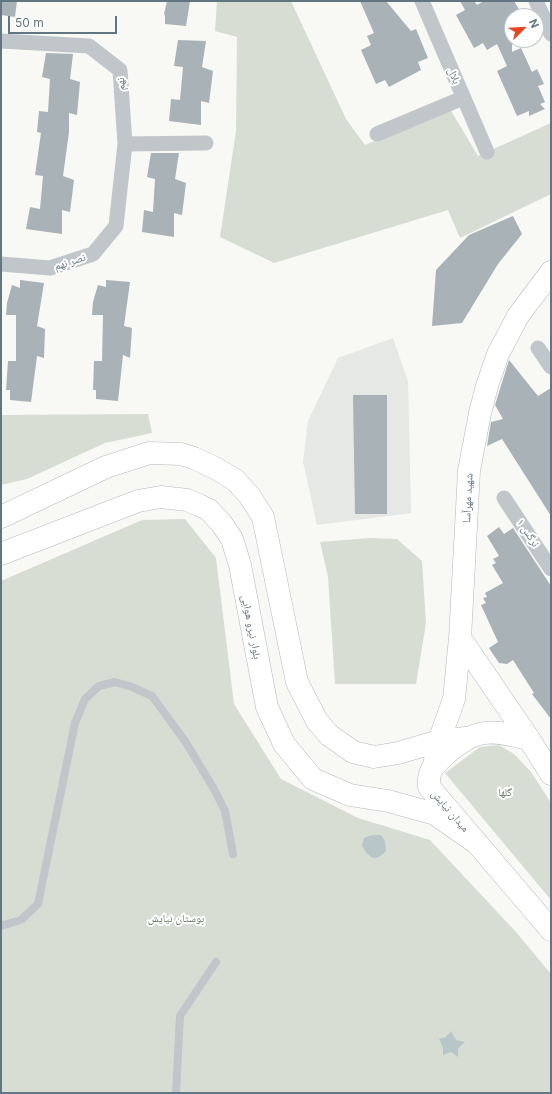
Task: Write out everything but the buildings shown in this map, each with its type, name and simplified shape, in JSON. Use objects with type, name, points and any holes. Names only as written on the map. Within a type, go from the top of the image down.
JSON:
[{"type":"main road","name":"شهید مهرآسا","points":[[439,741],[454,700],[460,638],[469,471],[480,413],[498,354],[518,316],[551,272]]},
{"type":"main road","points":[[1,517],[106,467],[149,453],[181,454],[203,462],[235,480],[249,495],[264,517],[297,682],[306,702],[329,735],[354,752],[374,757],[398,753],[439,741],[466,738],[482,733],[504,733],[529,739]]},
{"type":"main road","name":"بلوار نیرو هوایی","points":[[1,554],[138,501],[161,497],[187,500],[209,510],[222,524],[232,539],[240,565],[267,707],[284,744],[313,778],[350,795],[388,801],[435,814],[478,844]]},
{"type":"main road","points":[[460,638],[551,774]]},
{"type":"main road","points":[[434,765],[466,738]]},
{"type":"main road","name":"میدان نیایش","points":[[439,741],[434,765],[428,775],[429,787],[551,930]]},
{"type":"street","name":"بلال","points":[[422,1],[487,152]]},
{"type":"street","points":[[536,1],[551,34]]},
{"type":"street","name":"نهم","points":[[1,41],[89,46],[120,70],[125,144]]},
{"type":"street","points":[[377,134],[463,98]]},
{"type":"street","points":[[125,144],[206,143]]},
{"type":"street","name":"نصر نهم","points":[[1,264],[50,268],[93,254],[116,226],[125,144]]},
{"type":"street","points":[[538,348],[551,367]]},
{"type":"street","name":"نرگس ۱","points":[[504,498],[551,569]]},
{"type":"lane","points":[[1,926],[22,920],[38,904],[75,723],[85,700],[99,686],[115,682],[132,687],[152,696],[185,741],[214,789],[225,811],[233,854]]},
{"type":"lane","points":[[176,1093],[180,1016],[216,962]]},
{"type":"shaded area","points":[[393,338],[408,381],[411,513],[317,525],[303,462],[308,421],[338,358]]},
{"type":"shaded area","points":[[372,835],[381,835],[385,841],[386,851],[382,855],[375,858],[372,858],[367,854],[362,846],[364,838]]},
{"type":"shaded area","points":[[451,1031],[456,1040],[465,1042],[458,1048],[458,1057],[451,1052],[443,1055],[443,1048],[439,1039],[446,1037]]},
{"type":"green space","points":[[217,1],[291,1],[346,119],[365,145],[450,109],[478,156],[551,123],[551,194],[460,238],[448,210],[274,263],[220,237],[236,131],[237,37],[215,31]]},
{"type":"green space","points":[[148,414],[152,433],[105,443],[27,479],[1,485],[1,415]]},
{"type":"green space","name":"بوستان نیایش","points":[[185,519],[216,558],[234,704],[281,779],[358,818],[430,840],[516,932],[551,974],[551,1093],[1,1093],[1,581],[142,520]]},
{"type":"green space","points":[[370,538],[397,539],[422,561],[426,623],[416,684],[335,684],[328,577],[320,542]]},
{"type":"green space","name":"گلها","points":[[499,745],[514,754],[531,772],[551,803],[551,900],[445,773],[480,747]]}]
